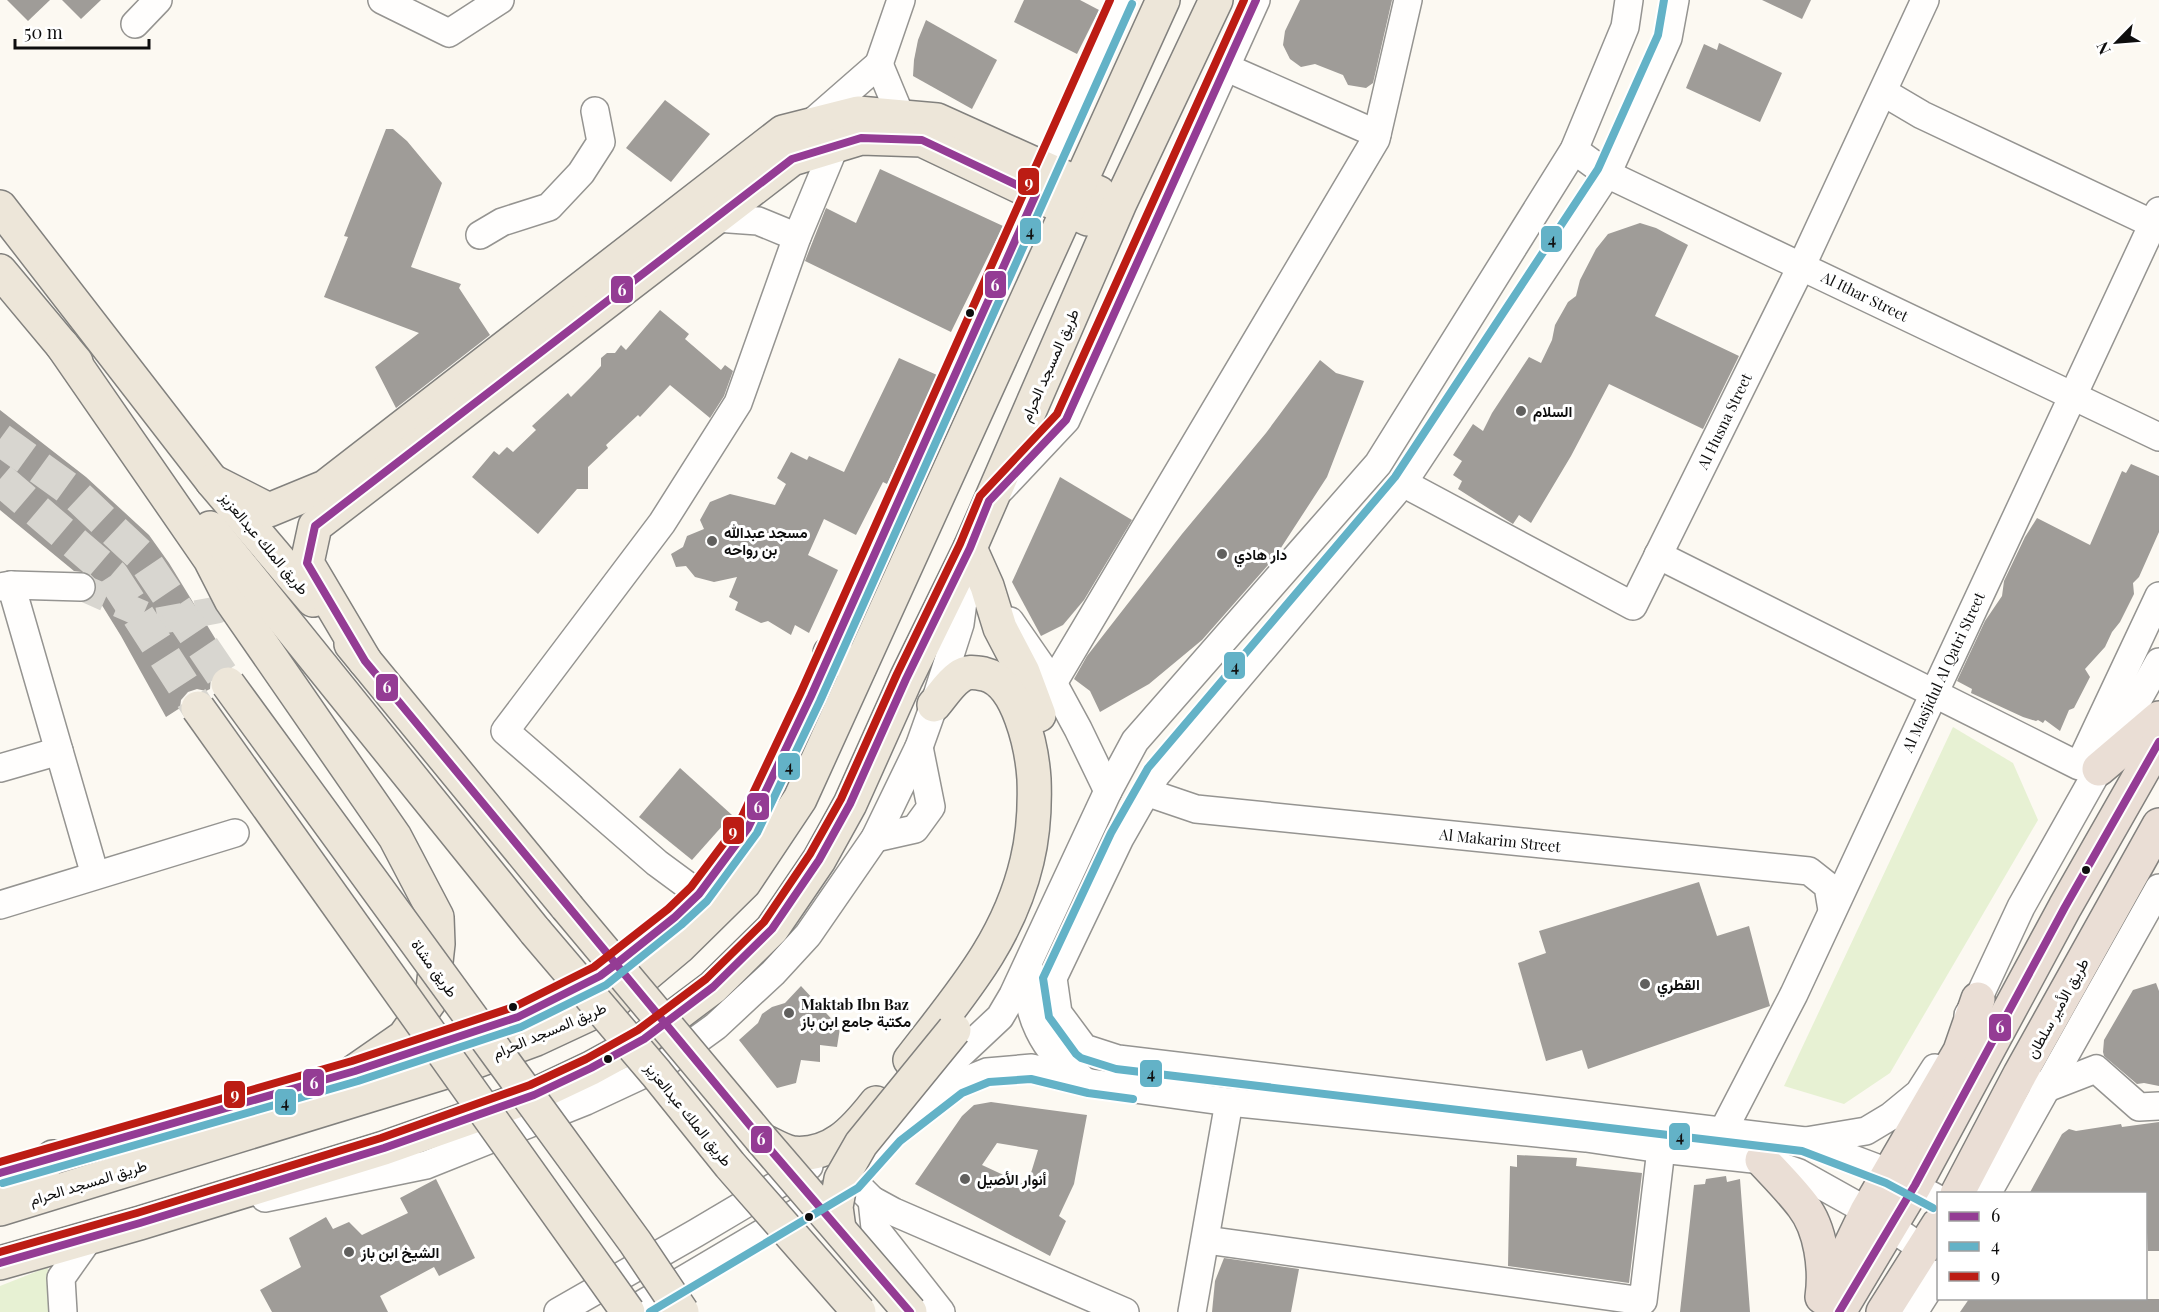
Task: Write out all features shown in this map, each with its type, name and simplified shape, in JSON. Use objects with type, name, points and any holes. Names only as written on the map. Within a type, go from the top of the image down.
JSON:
[{"type":"highway","points":[[2099,769],[2159,718]]},
{"type":"highway","points":[[1826,1310],[1879,1219],[1915,1186],[2065,907],[2159,742]]},
{"type":"highway","name":"طريق الأمير سلطان","points":[[1958,1192],[2034,1081],[2109,913],[2159,825]]},
{"type":"highway","points":[[1915,1186],[1978,999]]},
{"type":"highway","points":[[1762,1160],[1805,1208],[1820,1241],[1826,1310]]},
{"type":"highway","points":[[1883,1312],[1933,1249]]},
{"type":"main road","name":"طريق المسجد الحرام","points":[[0,1209],[455,1069],[536,1039],[611,1004],[680,946],[744,883],[800,799],[1163,0]]},
{"type":"main road","name":"طريق المسجد الحرام","points":[[0,1263],[140,1223],[384,1148],[534,1095],[644,1039],[713,987],[772,929],[819,860],[850,804],[906,679],[970,548],[1114,216],[1216,0]]},
{"type":"main road","points":[[212,481],[269,510],[325,487],[783,132],[858,113],[937,120],[1041,181]]},
{"type":"main road","points":[[365,661],[308,563],[315,526],[792,159],[861,138],[922,140],[1041,181],[1114,216]]},
{"type":"main road","name":"طريق الملك عبدالعزيز","points":[[0,207],[212,481],[365,661],[762,1140],[909,1312]]},
{"type":"main road","name":"طريق الملك عبدالعزيز","points":[[0,271],[535,931],[656,1073],[730,1166],[859,1312]]},
{"type":"main road","points":[[54,336],[210,559],[231,600],[395,837],[437,917],[438,944],[432,998],[404,1036],[355,1071]]},
{"type":"main road","points":[[839,1229],[836,1207],[841,1179],[861,1144],[973,1008],[1011,955],[1033,909],[1051,849],[1043,779],[1042,723],[1023,672],[1000,628],[987,586],[970,548]]},
{"type":"main road","points":[[830,653],[859,668]]},
{"type":"main road","points":[[762,1140],[790,1152],[812,1153],[831,1147],[850,1134],[974,977],[1003,931],[1027,860],[1043,779],[1011,693],[991,676],[972,671],[958,678],[934,705]]},
{"type":"main road","name":"طريق مشاة","points":[[228,684],[628,1232],[682,1312]]},
{"type":"main road","points":[[198,708],[628,1312]]},
{"type":"main road","points":[[0,1202],[53,1157]]},
{"type":"street","points":[[135,24],[159,0]]},
{"type":"street","points":[[392,2],[449,33],[500,0]]},
{"type":"street","points":[[807,126],[879,64],[901,0]]},
{"type":"street","points":[[0,1173],[355,1071],[518,1017],[600,976],[675,917],[699,894],[748,828],[830,653],[1122,0]]},
{"type":"street","points":[[989,501],[1066,420],[1256,0]]},
{"type":"street","points":[[1053,683],[1377,134],[1408,0]]},
{"type":"street","points":[[558,1312],[812,1164],[951,1064],[1000,1017],[1030,960],[1108,791],[1135,741],[1378,464],[1574,150],[1625,27],[1629,0]]},
{"type":"street","points":[[1675,0],[1668,38],[1607,174],[1403,483],[1156,775],[1120,838],[1053,978],[1058,1013],[1084,1048],[1118,1059],[1804,1141],[1915,1186]]},
{"type":"street","name":"Al Husna Street","points":[[1403,483],[1633,606],[1802,265],[1925,0]]},
{"type":"street","points":[[879,64],[901,117]]},
{"type":"street","points":[[1225,68],[1377,134]]},
{"type":"street","points":[[1882,92],[1922,115],[2156,218]]},
{"type":"street","points":[[480,235],[502,222],[549,207],[581,173],[602,142],[595,111]]},
{"type":"street","points":[[699,894],[657,863],[505,731],[663,523],[738,404],[796,237],[834,147]]},
{"type":"street","name":"Al Ithar Street","points":[[1574,150],[1607,174],[2159,437]]},
{"type":"street","points":[[717,218],[758,220],[796,237]]},
{"type":"street","name":"Al Masjidul Al Qatri Street","points":[[1723,1131],[1794,994],[2156,218]]},
{"type":"street","points":[[0,296],[54,336]]},
{"type":"street","points":[[140,1223],[426,1165],[586,1101],[661,1066],[716,1026],[773,973],[808,935],[875,838],[919,747],[934,705],[960,624],[970,548]]},
{"type":"street","points":[[1658,555],[2079,766],[2159,596]]},
{"type":"street","points":[[81,587],[6,586],[59,751],[95,875]]},
{"type":"street","points":[[987,586],[1053,683],[1108,791]]},
{"type":"street","points":[[1804,1141],[1866,1131],[1891,1116],[1919,1093],[1978,999],[2022,907],[2159,662]]},
{"type":"street","points":[[875,838],[915,829],[931,807],[919,747]]},
{"type":"street","points":[[0,768],[59,751]]},
{"type":"street","name":"Al Makarim Street","points":[[1146,792],[1196,809],[1809,871],[1827,886],[1832,910]]},
{"type":"street","points":[[0,905],[235,833]]},
{"type":"street","points":[[1988,1192],[2034,1081],[2126,948],[2159,888]]},
{"type":"street","points":[[2126,948],[2159,930]]},
{"type":"street","points":[[1030,960],[1028,996],[1039,1032],[1051,1051],[1066,1067],[1091,1083]]},
{"type":"street","points":[[628,1312],[852,1180],[893,1133],[957,1084],[987,1072],[1032,1068],[1091,1083],[1229,1102],[1586,1138],[1762,1160],[1799,1173],[1933,1249],[1914,1312]]},
{"type":"street","points":[[2034,1081],[2096,1069],[2139,1107],[2159,1106]]},
{"type":"street","points":[[1192,1312],[1229,1102]]},
{"type":"street","points":[[1206,1240],[1644,1301],[1661,1149]]},
{"type":"street","points":[[852,1180],[872,1200],[894,1212],[1125,1312]]},
{"type":"street","points":[[872,1200],[875,1228],[941,1312]]},
{"type":"street","points":[[63,1312],[61,1278],[90,1237]]},
{"type":"green space","points":[[1953,727],[2013,763],[2038,820],[1890,1073],[1844,1104],[1784,1086]]},
{"type":"green space","points":[[48,1267],[49,1312],[0,1312],[0,1286]]},
{"type":"building","points":[[7,0],[50,0],[28,21]]},
{"type":"building","points":[[62,0],[101,0],[81,19]]},
{"type":"building","points":[[1024,0],[1080,0],[1099,10],[1077,54],[1014,22]]},
{"type":"building","points":[[1300,0],[1392,0],[1373,83],[1366,88],[1348,85],[1343,75],[1315,64],[1301,67],[1290,59],[1283,45],[1285,31]]},
{"type":"building","points":[[1762,0],[1811,0],[1802,19]]},
{"type":"building","points":[[926,20],[997,60],[972,109],[913,76],[918,40]]},
{"type":"building","points":[[1719,43],[1782,73],[1760,122],[1686,88],[1704,44],[1717,50]]},
{"type":"building","points":[[665,100],[710,134],[671,182],[626,148]]},
{"type":"building","points":[[386,129],[393,129],[407,141],[442,183],[411,267],[461,284],[459,288],[490,335],[396,408],[375,367],[419,333],[324,297],[348,237],[344,236]]},
{"type":"building","points":[[880,169],[1003,226],[951,332],[805,261],[826,208],[856,223]]},
{"type":"building","points":[[1640,223],[1656,228],[1688,245],[1655,316],[1739,356],[1703,429],[1609,384],[1571,456],[1531,523],[1519,515],[1513,524],[1458,489],[1462,481],[1453,475],[1462,461],[1453,455],[1473,424],[1483,431],[1492,413],[1529,357],[1541,363],[1552,340],[1555,325],[1568,302],[1576,296],[1580,280],[1596,249],[1608,234]]},
{"type":"building","points":[[660,310],[689,334],[685,339],[721,370],[725,365],[733,371],[724,396],[710,418],[670,385],[640,417],[638,415],[606,445],[608,448],[588,467],[588,489],[577,489],[538,534],[472,477],[494,451],[499,455],[507,447],[513,452],[536,430],[532,426],[568,393],[571,397],[590,378],[601,366],[601,358],[607,353],[615,353],[621,345],[626,350]]},
{"type":"building","points":[[899,358],[937,375],[887,484],[883,482],[856,535],[824,519],[808,555],[838,570],[809,633],[795,625],[791,635],[768,621],[761,623],[735,610],[738,602],[729,597],[737,577],[714,582],[695,577],[686,566],[676,567],[671,554],[683,547],[687,536],[704,529],[700,520],[710,502],[730,494],[775,505],[786,484],[777,478],[791,452],[807,460],[809,456],[844,472]]},
{"type":"building","name":"دار هادي","points":[[1320,360],[1336,373],[1364,381],[1327,477],[1275,557],[1202,640],[1149,684],[1100,712],[1090,691],[1074,679],[1087,656],[1182,534],[1266,433]]},
{"type":"building","points":[[0,410],[86,477],[149,535],[169,563],[232,666],[225,665],[217,669],[211,677],[210,689],[188,692],[181,700],[180,708],[166,717],[95,594],[97,587],[95,579],[89,573],[74,571],[0,510]]},
{"type":"building","points":[[2131,464],[2159,476],[2159,532],[2139,577],[2133,583],[2134,594],[2120,622],[2105,647],[2085,669],[2090,677],[2074,708],[2069,710],[2060,731],[2045,720],[2043,723],[2023,717],[1971,693],[1972,689],[1957,681],[1985,621],[2002,596],[2004,581],[2025,537],[2037,518],[2090,545],[2122,471],[2126,473]]},
{"type":"building","points":[[1060,477],[1132,520],[1084,600],[1063,625],[1041,636],[1012,582]]},
{"type":"building","points":[[680,768],[732,815],[692,860],[639,817]]},
{"type":"building","name":"القطري","points":[[1699,882],[1717,936],[1749,926],[1770,1006],[1588,1069],[1582,1050],[1546,1061],[1518,963],[1546,953],[1539,931]]},
{"type":"building","points":[[2156,983],[2159,991],[2159,1086],[2137,1084],[2104,1056],[2103,1052],[2104,1040],[2133,990]]},
{"type":"building","points":[[801,986],[840,1028],[837,1047],[820,1045],[820,1062],[801,1060],[796,1083],[777,1088],[739,1040],[758,1023],[762,1014],[772,1007],[785,1003]]},
{"type":"building","name":"أنوار الأصيل","points":[[991,1102],[1087,1115],[1074,1184],[1059,1216],[1066,1221],[1050,1256],[915,1184],[962,1116],[974,1105]],"holes":[[[997,1143],[1038,1150],[1027,1186],[982,1165]]]},
{"type":"building","points":[[2159,1122],[2159,1251],[2148,1251],[2147,1192],[2030,1192],[2062,1134],[2069,1129],[2076,1131],[2121,1124],[2122,1127]]},
{"type":"building","points":[[1517,1155],[1577,1158],[1576,1166],[1642,1173],[1629,1283],[1508,1266],[1510,1166],[1517,1167]]},
{"type":"building","points":[[1726,1176],[1727,1182],[1740,1179],[1750,1312],[1680,1312],[1694,1185],[1705,1184],[1706,1179]]},
{"type":"building","name":"الشيخ ابن باز","points":[[436,1179],[475,1258],[439,1276],[434,1267],[380,1296],[388,1312],[272,1312],[260,1290],[301,1267],[289,1238],[326,1217],[333,1229],[349,1222],[362,1235],[408,1213],[400,1198]]},
{"type":"building","points":[[1224,1258],[1299,1269],[1291,1312],[1212,1312],[1215,1281]]},
{"type":"building","points":[[2159,1299],[2159,1312],[1960,1312],[1968,1300]]},
{"type":"tunnel","points":[[0,439],[73,492],[142,557],[228,684]]},
{"type":"tunnel","points":[[0,479],[112,575],[198,708]]},
{"type":"tunnel","points":[[81,587],[158,621],[217,610],[231,600]]},
{"type":"transit line","name":"9","points":[[0,1162],[352,1061],[514,1007],[594,967],[668,909],[691,887],[739,823],[801,692],[1110,0]]},
{"type":"transit line","name":"9","points":[[0,1252],[137,1213],[381,1138],[530,1085],[586,1059],[638,1030],[706,979],[764,922],[810,854],[841,799],[897,674],[960,544],[980,496],[1057,414],[1244,0]]},
{"type":"transit line","name":"6","points":[[0,1263],[140,1223],[384,1148],[534,1095],[644,1039],[713,987],[772,929],[819,860],[850,804],[906,679],[970,548],[989,501],[1066,420],[1256,0]]},
{"type":"transit line","name":"4","points":[[1664,0],[1658,35],[1598,169],[1395,477],[1148,768],[1111,833],[1043,978],[1049,1017],[1081,1058],[1116,1069],[1802,1151],[1886,1183],[1933,1208]]},
{"type":"transit line","name":"4","points":[[3,1183],[358,1081],[521,1027],[606,985],[681,925],[707,901],[757,833],[820,701],[1132,4]]},
{"type":"transit line","name":"6","points":[[861,138],[922,140],[1036,194],[811,696],[748,828],[699,894],[675,917],[616,964],[365,661],[307,563],[315,526],[792,159],[861,138]]},
{"type":"transit line","name":"6","points":[[1839,1312],[1915,1185],[2065,907],[2159,742]]},
{"type":"transit line","name":"6","points":[[0,1173],[355,1071],[518,1017],[600,976],[616,964]]},
{"type":"transit line","name":"6","points":[[616,964],[762,1140],[910,1312]]},
{"type":"transit line","name":"4","points":[[650,1312],[858,1188],[900,1141],[962,1093],[989,1082],[1031,1079],[1088,1093],[1133,1099]]},
{"type":"place","name":"السلام","points":[[1521,411]]},
{"type":"place","name":"مسجد عبدالله بن رواحه","points":[[712,541]]},
{"type":"place","name":"دار هادي","points":[[1222,554]]},
{"type":"place","name":"القطري","points":[[1645,984]]},
{"type":"place","name":"Maktab Ibn Baz مكتبة جامع ابن باز","points":[[789,1013]]},
{"type":"place","name":"أنوار الأصيل","points":[[965,1179]]},
{"type":"place","name":"الشيخ ابن باز","points":[[349,1252]]}]
